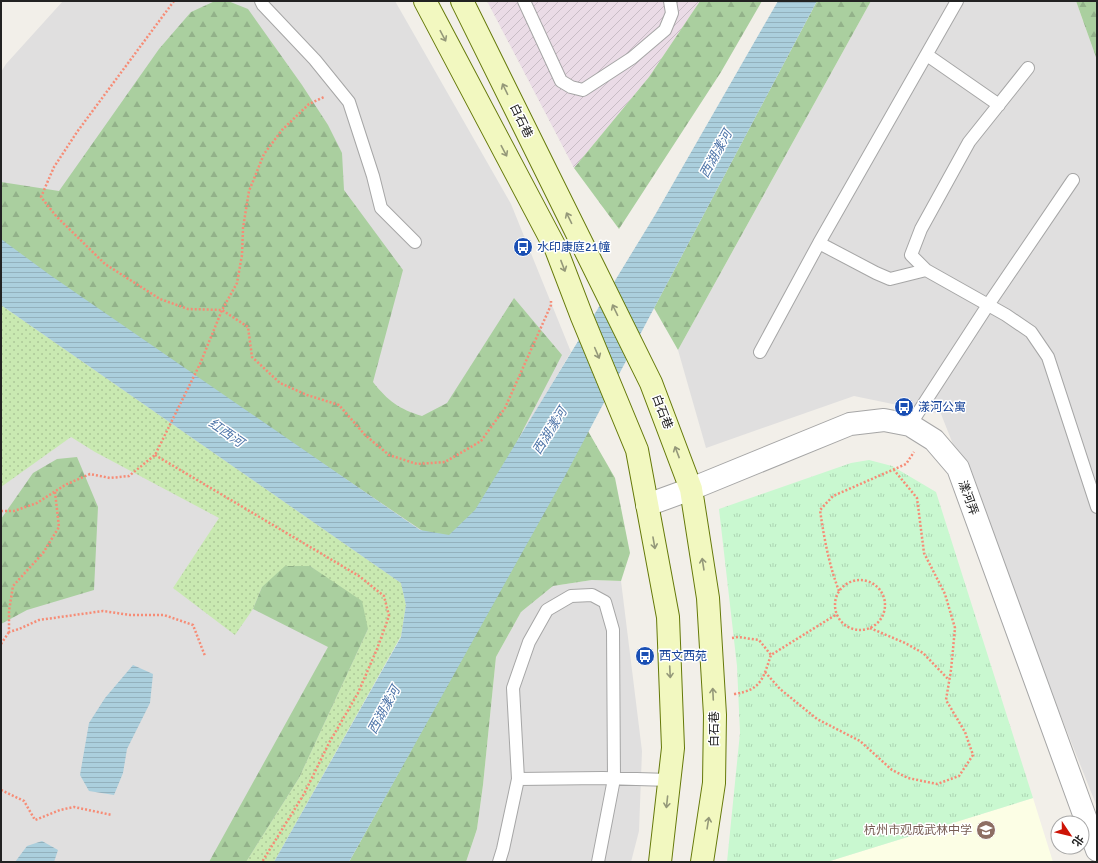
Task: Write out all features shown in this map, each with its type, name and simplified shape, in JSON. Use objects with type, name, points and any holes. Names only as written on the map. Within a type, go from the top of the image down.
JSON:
[{"type":"main road","points":[[425,1],[556,249],[582,317],[637,450],[668,617],[673,748],[660,862]]},
{"type":"main road","name":"白石巷","points":[[462,1],[651,383],[691,488],[708,598],[715,715],[714,783],[702,862]]},
{"type":"street","name":"漾河弄","points":[[647,505],[850,424],[884,420],[918,430],[934,440],[958,468],[1093,826],[1097,850]]},
{"type":"lane","points":[[261,1],[263,5],[315,60],[349,102],[373,176],[381,208],[415,242]]},
{"type":"lane","points":[[524,1],[561,81],[571,87],[583,90],[632,58],[665,30],[672,13],[670,1]]},
{"type":"lane","points":[[760,352],[819,243],[957,1]]},
{"type":"lane","points":[[926,55],[999,105]]},
{"type":"lane","points":[[1028,68],[969,142],[921,229],[911,255],[926,270],[1006,315],[1031,332],[1048,357],[1097,506]]},
{"type":"lane","points":[[918,430],[988,305],[1073,180]]},
{"type":"lane","points":[[819,243],[890,280],[926,270]]},
{"type":"lane","points":[[499,862],[518,779],[513,688],[530,642],[547,610],[571,596],[592,595],[605,602],[613,630],[614,779],[598,862]]},
{"type":"lane","points":[[518,779],[670,780]]},
{"type":"path","points":[[174,1],[77,132],[54,167],[41,197],[56,216],[105,264],[160,299],[188,309],[222,310],[248,327],[252,357],[280,384],[307,395],[339,405],[366,435],[389,455],[417,464],[445,462],[481,441],[505,408],[551,305],[552,297]]},
{"type":"path","points":[[1,510],[14,511],[37,503],[65,485],[90,474],[110,478],[129,476],[155,454],[200,364],[222,310],[237,283],[242,255],[243,228],[249,191],[264,154],[282,130],[309,104],[339,90]]},
{"type":"path","points":[[839,591],[825,545],[820,510],[833,496],[906,464],[918,430]]},
{"type":"path","points":[[155,454],[359,576],[384,596],[389,616],[358,693],[329,743],[304,794],[262,862]]},
{"type":"path","points":[[765,672],[780,689],[812,716],[860,741],[892,770],[908,778],[937,784],[959,776],[972,755],[964,732],[946,700],[950,681],[955,628],[946,594],[924,554],[917,498],[894,470]]},
{"type":"path","points":[[1,644],[9,632],[9,611],[13,586],[43,552],[59,527],[55,492]]},
{"type":"path","points":[[861,579],[870,581],[883,592],[885,609],[877,624],[870,628],[862,630],[854,629],[841,621],[837,614],[835,606],[836,598],[839,591],[849,583],[861,579]]},
{"type":"path","points":[[9,632],[39,620],[103,611],[130,615],[164,615],[193,625],[205,656]]},
{"type":"path","points":[[713,698],[745,693],[762,682],[772,654],[837,614]]},
{"type":"path","points":[[870,628],[905,642],[923,653],[950,681]]},
{"type":"path","points":[[711,642],[738,637],[758,640],[772,654]]},
{"type":"path","points":[[1,790],[24,801],[35,820],[60,810],[74,807],[112,815]]},
{"type":"shaded area","points":[[63,1],[395,1],[511,204],[571,352],[401,636],[274,862],[1,862],[1,72],[6,64]]},
{"type":"shaded area","points":[[487,1],[700,1],[649,77],[574,168]]},
{"type":"shaded area","name":"漾河公寓","points":[[871,1],[1076,1],[1097,60],[1097,807],[941,414],[854,396],[706,448],[678,350]]},
{"type":"shaded area","name":"西文西苑","points":[[592,580],[621,581],[642,751],[639,831],[631,862],[466,862],[477,829],[496,657],[521,612],[553,586]]},
{"type":"shaded area","name":"杭州市观成武林中学","points":[[1033,798],[1053,862],[827,862]]},
{"type":"green space","points":[[215,1],[228,1],[248,9],[302,85],[328,125],[342,153],[344,190],[403,270],[373,382],[384,394],[394,404],[422,416],[447,403],[514,298],[562,355],[467,538],[427,534],[1,246],[1,182],[59,191],[159,49],[191,12]]},
{"type":"green space","points":[[700,1],[762,1],[721,72],[619,229],[574,168],[649,77]]},
{"type":"green space","points":[[817,1],[871,1],[678,350],[654,308]]},
{"type":"green space","points":[[1076,1],[1097,1],[1097,60]]},
{"type":"green space","points":[[1,305],[401,583],[406,605],[401,636],[274,862],[246,862],[299,778],[368,629],[325,577],[310,566],[262,587],[253,609],[235,635],[173,588],[219,518],[95,452],[71,437],[1,487]]},
{"type":"green space","points":[[588,431],[615,478],[630,553],[621,581],[592,580],[553,586],[521,612],[496,657],[477,829],[466,862],[349,862]]},
{"type":"green space","points":[[77,457],[98,507],[94,590],[27,610],[1,624],[1,519],[33,473],[57,459]]},
{"type":"green space","points":[[869,460],[892,466],[936,492],[1033,798],[827,862],[727,862],[740,733],[737,666],[719,509],[851,463]]},
{"type":"green space","points":[[285,566],[310,566],[362,601],[368,629],[299,778],[246,862],[209,862],[328,647],[253,609],[262,587]]},
{"type":"water","points":[[778,1],[817,1],[565,476],[349,862],[274,862],[401,637],[406,605],[401,583],[1,305],[1,239],[50,275],[420,530],[449,535],[475,510],[655,215]]},
{"type":"water","points":[[133,665],[153,674],[150,703],[127,749],[123,773],[114,795],[89,791],[80,775],[89,723],[105,698]]},
{"type":"water","points":[[42,841],[58,850],[54,862],[15,862],[27,846]]},
{"type":"place","name":"水印康庭21幢","points":[[523,247]]},
{"type":"place","name":"漾河公寓","points":[[904,407]]},
{"type":"place","name":"西文西苑","points":[[645,656]]},
{"type":"place","name":"杭州市观成武林中学","points":[[986,830]]},
{"type":"water label","name":"西湖漾河","points":[[716,154]]},
{"type":"water label","name":"西湖漾河","points":[[550,431]]},
{"type":"water label","name":"红西河","points":[[226,433]]},
{"type":"water label","name":"西湖漾河","points":[[384,710]]}]
